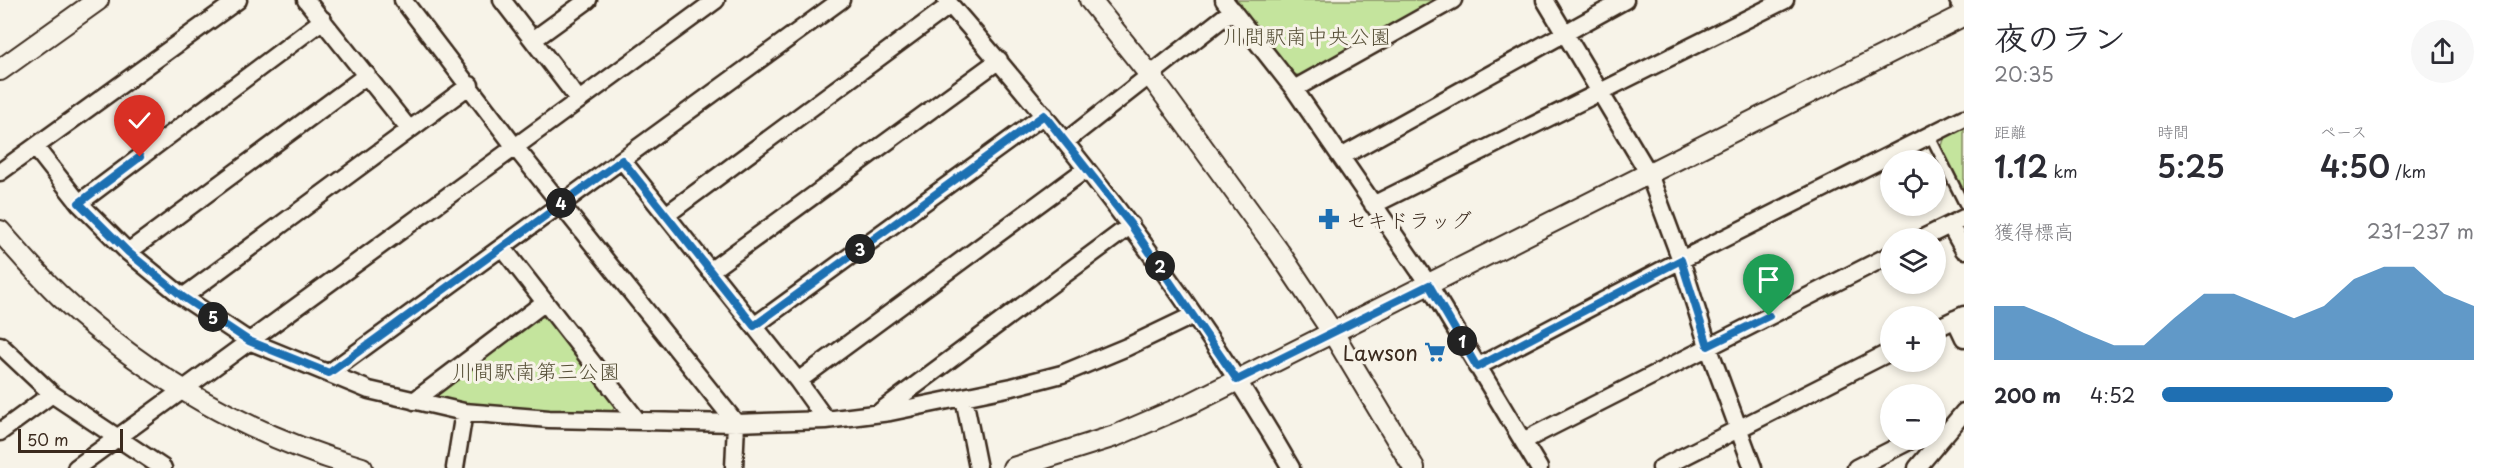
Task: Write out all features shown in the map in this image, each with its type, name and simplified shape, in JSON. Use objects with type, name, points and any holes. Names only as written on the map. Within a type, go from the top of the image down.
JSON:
[{"type":"street","points":[[0,70],[98,0]]},
{"type":"street","points":[[0,172],[238,0]]},
{"type":"street","points":[[306,0],[409,129]]},
{"type":"street","points":[[403,0],[515,147],[736,423],[734,468]]},
{"type":"street","points":[[502,0],[579,100]]},
{"type":"street","points":[[533,40],[588,0]]},
{"type":"street","points":[[75,468],[716,0]]},
{"type":"street","points":[[329,373],[841,0]]},
{"type":"street","points":[[1090,0],[1150,75],[1243,200],[1333,333],[1414,468]]},
{"type":"street","points":[[1294,89],[1453,0]]},
{"type":"street","points":[[1545,0],[1649,174],[1753,468]]},
{"type":"street","points":[[1341,157],[1625,0]]},
{"type":"street","points":[[1373,205],[1785,0]]},
{"type":"street","points":[[1013,468],[1069,452],[1152,422],[1333,333],[1964,13],[1958,0]]},
{"type":"street","points":[[666,216],[948,3],[1066,141],[1131,225],[1237,380],[1284,466]]},
{"type":"street","points":[[1066,141],[1150,75],[1229,5],[1294,89],[1429,285],[1539,468]]},
{"type":"street","points":[[79,203],[323,20]]},
{"type":"street","points":[[710,271],[999,60]]},
{"type":"street","points":[[128,252],[367,75]]},
{"type":"street","points":[[183,297],[470,85]]},
{"type":"street","points":[[754,326],[1044,115]]},
{"type":"street","points":[[1477,367],[1681,260],[1964,118]]},
{"type":"street","points":[[35,147],[79,203],[128,252],[183,297],[249,341],[369,390],[464,412],[549,419],[736,423],[826,420],[964,398],[1062,374],[1127,347],[1194,315]]},
{"type":"street","points":[[622,160],[798,381],[826,420]]},
{"type":"street","points":[[798,381],[1086,169]]},
{"type":"street","points":[[1957,222],[1964,250]]},
{"type":"street","points":[[878,413],[1131,225]]},
{"type":"street","points":[[0,231],[62,298],[92,325],[144,364],[225,413],[297,447],[362,468]]},
{"type":"street","points":[[502,247],[637,420]]},
{"type":"street","points":[[1523,441],[1880,260]]},
{"type":"street","points":[[414,401],[545,302]]},
{"type":"street","points":[[1959,317],[1964,338]]},
{"type":"street","points":[[0,345],[52,394],[163,468]]},
{"type":"street","points":[[1661,468],[1880,357]]},
{"type":"street","points":[[0,432],[52,394]]},
{"type":"street","points":[[964,398],[978,468]]},
{"type":"street","points":[[455,468],[464,412]]},
{"type":"street","points":[[1917,468],[1964,412]]},
{"type":"street","points":[[1946,427],[1952,426]]},
{"type":"street","points":[[1856,468],[1891,450]]},
{"type":"lane","points":[[1930,136],[1964,204]]},
{"type":"green space","name":"川間駅南中央公園","points":[[1232,0],[1441,0],[1303,77],[1291,73]]},
{"type":"green space","points":[[1964,126],[1964,194],[1946,159],[1946,150],[1941,149],[1945,136]]},
{"type":"green space","name":"川間駅南第三公園","points":[[539,316],[548,318],[615,404],[612,413],[536,412],[439,401],[437,390]]},
{"type":"place","name":"セキドラッグ","points":[[1329,219]]},
{"type":"place","name":"Lawson","points":[[1435,352]]},
{"type":"route","points":[[140,157],[79,203],[128,252],[183,297],[249,341],[329,373],[622,160],[754,326],[1044,115],[1131,225],[1237,380],[1429,285],[1477,367],[1681,260],[1708,346],[1769,316]]}]
